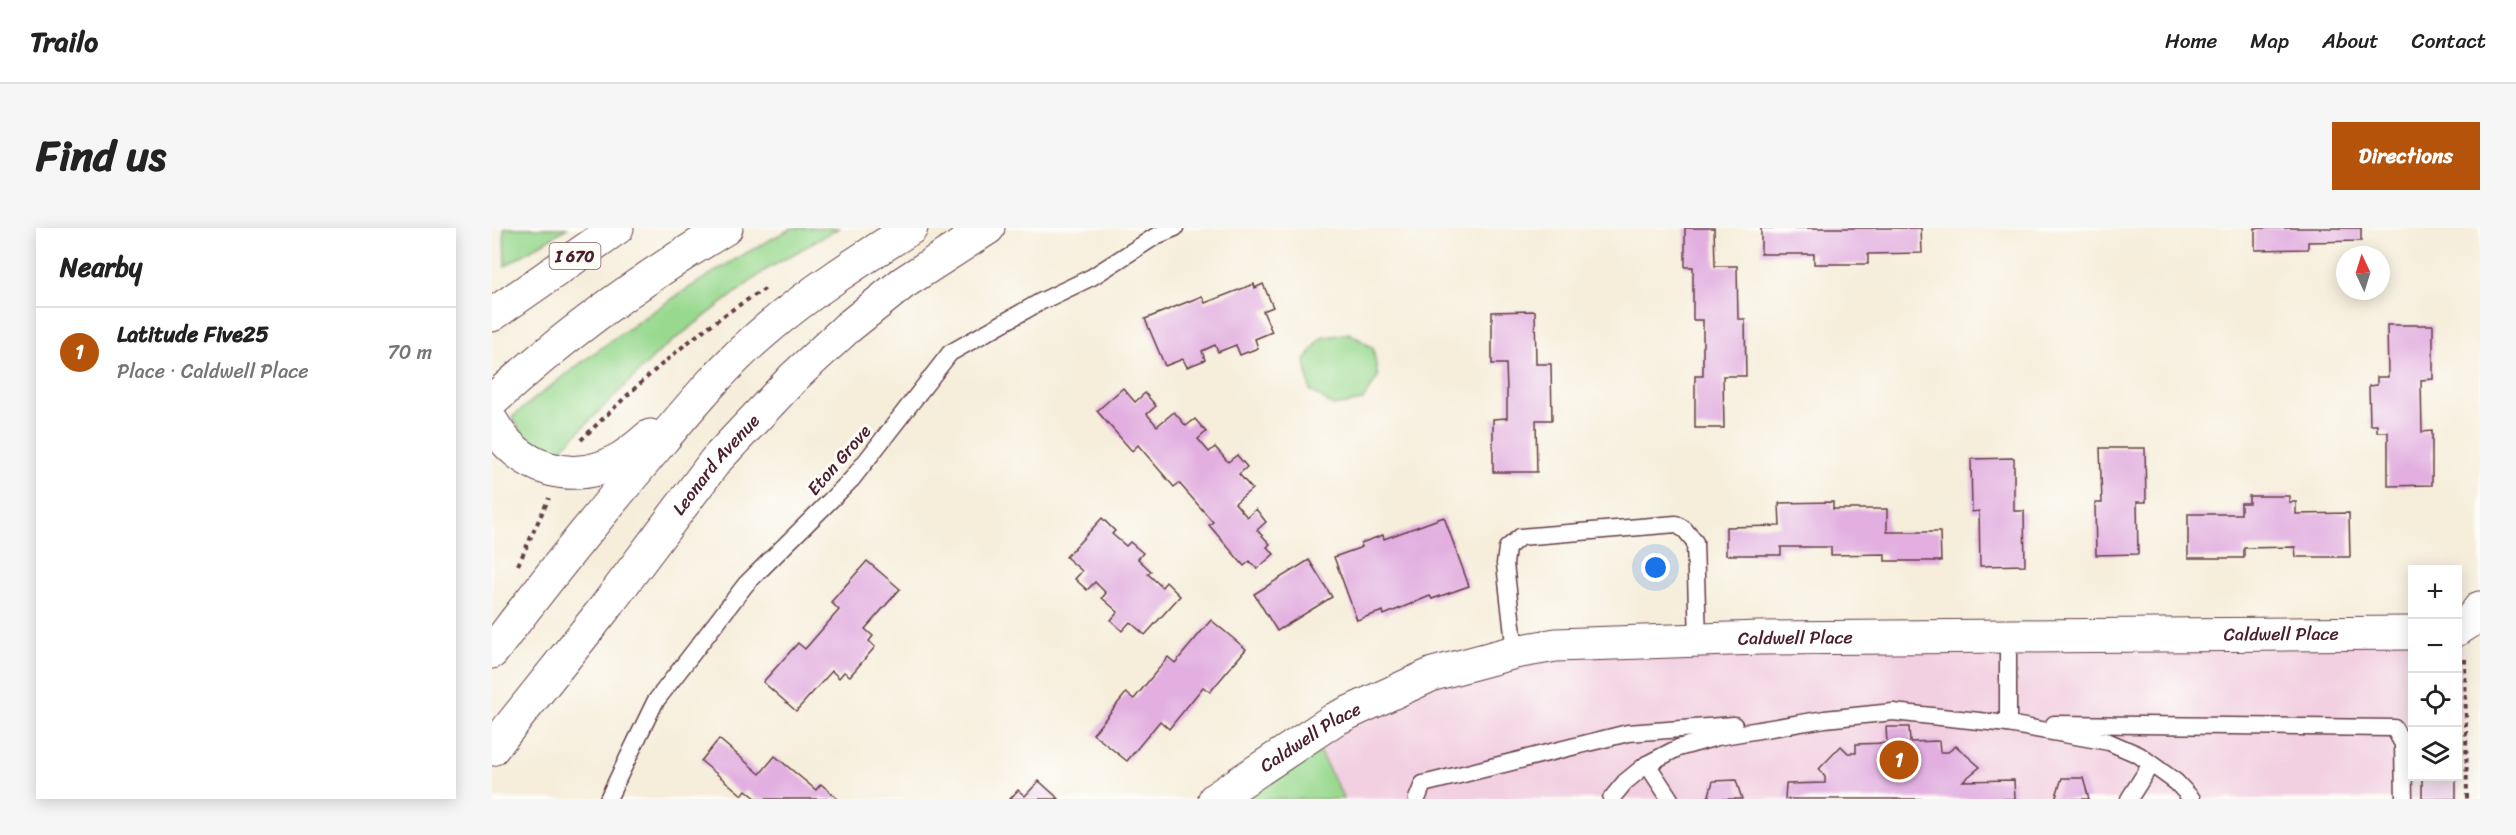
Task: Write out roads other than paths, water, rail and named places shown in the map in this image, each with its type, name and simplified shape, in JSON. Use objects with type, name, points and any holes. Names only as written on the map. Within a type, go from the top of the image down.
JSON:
[{"type":"main road","name":"I 670","points":[[492,315],[532,284],[617,228]]},
{"type":"main road","points":[[492,400],[531,365],[656,271],[726,228]]},
{"type":"main road","points":[[492,652],[553,569],[694,403],[766,329],[869,254],[911,228]]},
{"type":"main road","name":"Leonard Avenue","points":[[492,749],[604,609],[716,460],[794,377],[847,327],[903,283],[988,228]]},
{"type":"main road","points":[[492,423],[520,456],[539,466],[561,473],[589,471],[620,459],[694,403]]},
{"type":"main road","name":"Caldwell Place","points":[[1215,799],[1335,719],[1433,674],[1515,651],[1557,645],[1698,640],[2408,633]]},
{"type":"lane","name":"Eton Grove","points":[[608,799],[655,702],[739,593],[852,479],[950,353],[1040,302],[1092,277],[1156,236],[1175,228]]},
{"type":"lane","points":[[1515,651],[1505,564],[1507,548],[1520,537],[1676,524],[1685,530],[1695,542],[1698,640]]},
{"type":"lane","points":[[2008,636],[2008,724]]},
{"type":"lane","points":[[1417,799],[1423,784],[1628,733],[1893,712],[2008,724],[2109,742],[2139,755],[2192,799]]},
{"type":"lane","points":[[1611,799],[1625,782],[1647,764],[1677,748],[1717,738],[1825,719]]},
{"type":"lane","points":[[2008,724],[2394,728],[2403,744],[2404,799]]},
{"type":"lane","points":[[1647,764],[1670,799]]},
{"type":"lane","points":[[2129,799],[2151,764]]},
{"type":"place","name":"Latitude Five25","points":[[1899,760]]}]
